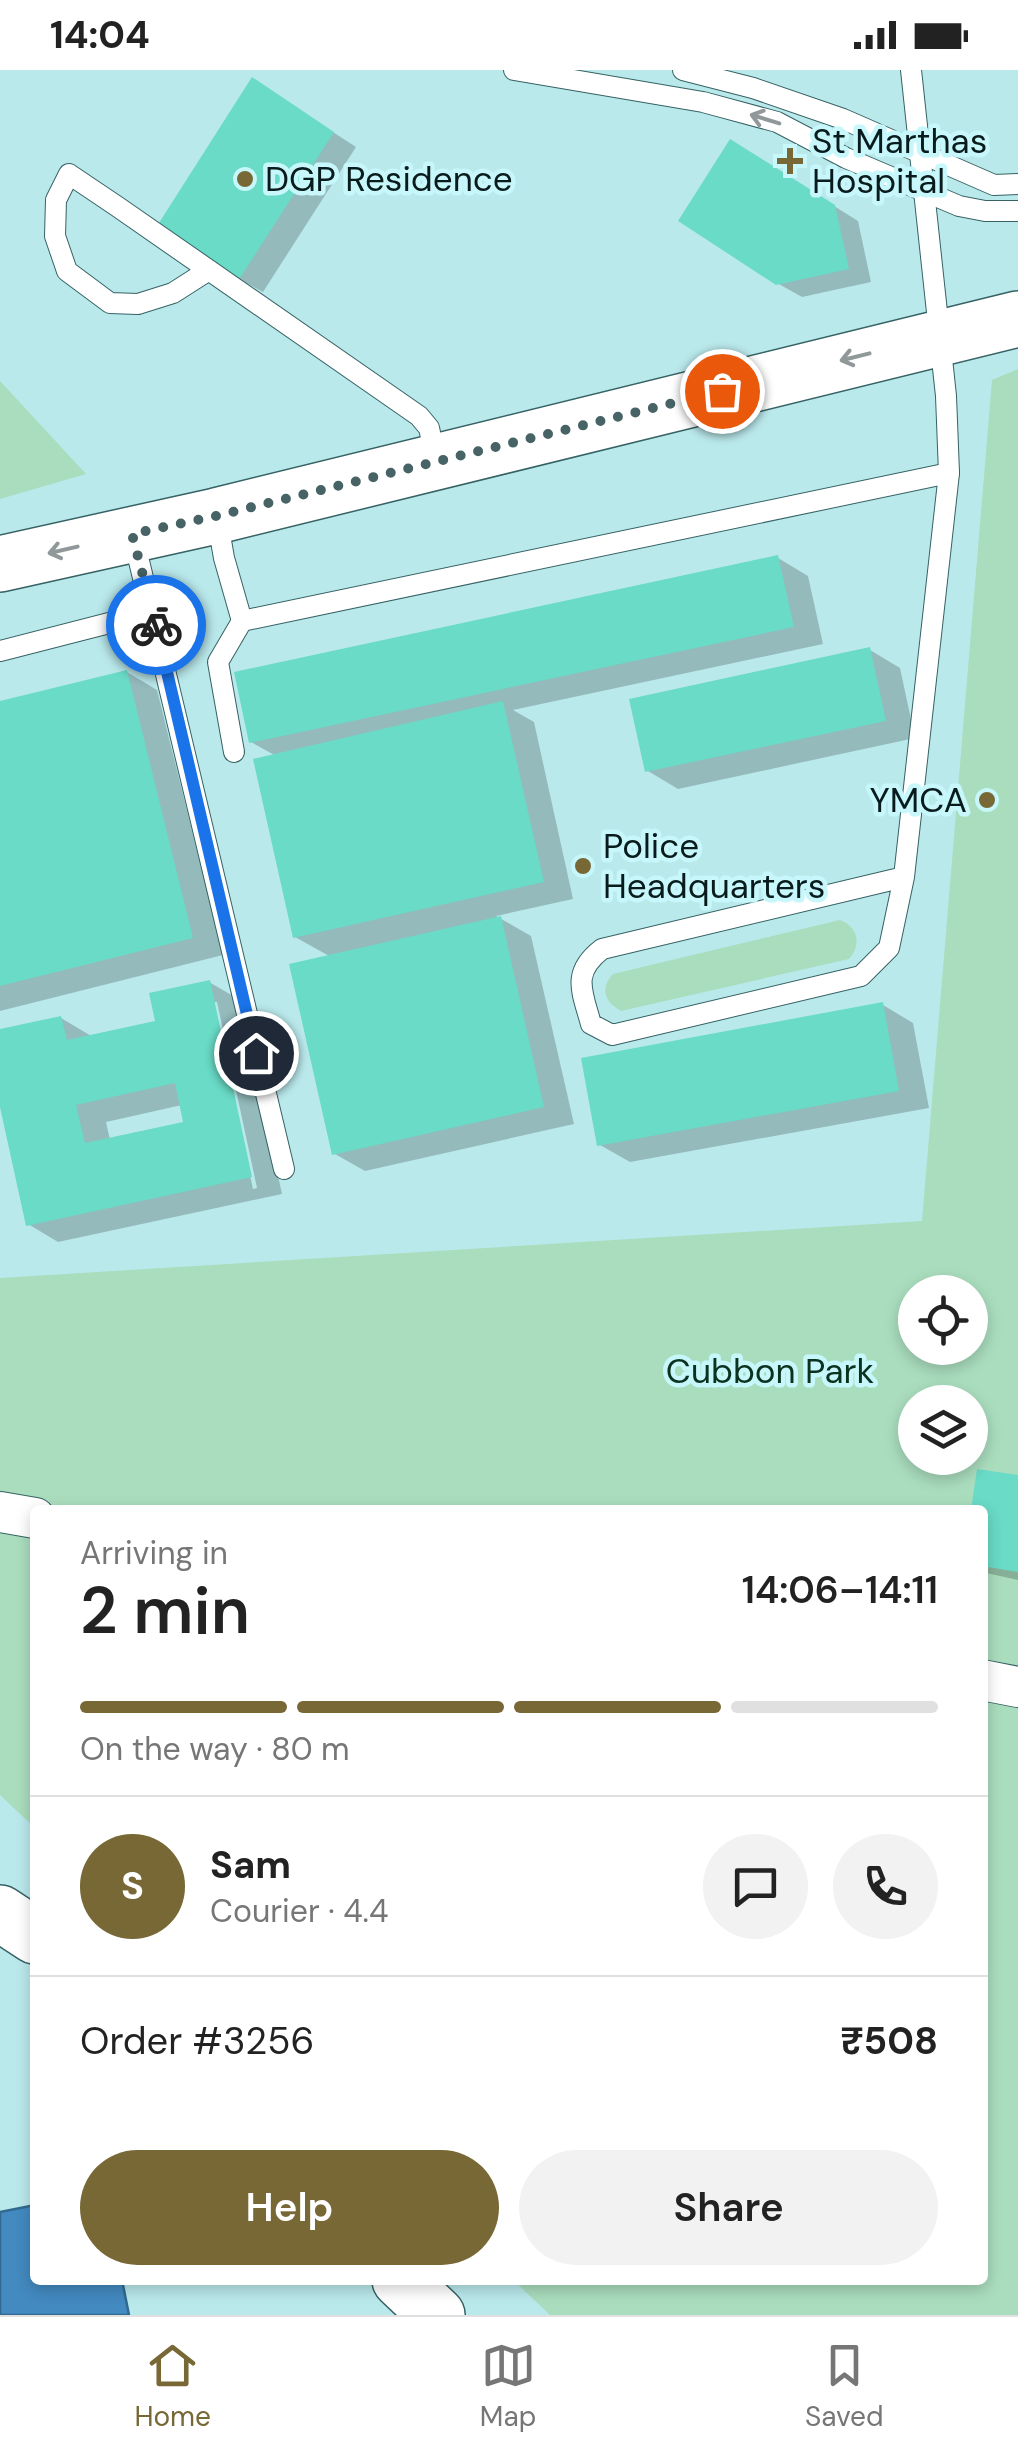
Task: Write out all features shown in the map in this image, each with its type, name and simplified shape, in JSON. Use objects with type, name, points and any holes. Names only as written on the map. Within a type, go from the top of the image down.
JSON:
[{"type":"main road","points":[[0,564],[216,516],[1018,319]]},
{"type":"main road","points":[[0,1913],[30,1933]]},
{"type":"main road","points":[[405,2285],[438,2315]]},
{"type":"street","points":[[0,1512],[30,1517]]},
{"type":"street","points":[[988,1681],[1018,1686]]},
{"type":"lane","points":[[514,70],[703,102],[778,122],[846,158],[959,206],[1018,211]]},
{"type":"lane","points":[[684,70],[753,88],[918,149],[976,178],[994,184],[1018,184]]},
{"type":"lane","points":[[904,877],[602,949],[586,961],[580,982],[590,1024],[612,1036],[861,976],[889,948],[904,877],[949,473],[946,396],[910,70]]},
{"type":"lane","points":[[209,270],[173,294],[138,304],[110,303],[67,271],[55,236],[56,200],[70,174],[209,270],[419,416],[429,428],[436,462]]},
{"type":"lane","points":[[242,620],[949,473]]},
{"type":"lane","points":[[216,516],[242,620],[218,662],[234,752]]},
{"type":"lane","points":[[132,534],[284,1169]]},
{"type":"lane","points":[[0,651],[152,612]]},
{"type":"green space","name":"Cubbon Park","points":[[1018,369],[1018,2315],[550,2315],[518,2285],[988,2285],[988,1505],[30,1505],[30,1823],[0,1795],[0,1278],[922,1221],[992,380]]},
{"type":"green space","points":[[0,381],[86,474],[0,499]]},
{"type":"green space","points":[[840,920],[856,936],[856,948],[849,959],[621,1011],[606,994],[606,984],[613,974]]},
{"type":"water","points":[[30,2206],[30,2285],[123,2285],[129,2315],[0,2315],[0,2212]]},
{"type":"building","name":"DGP Residence","points":[[252,77],[334,132],[238,281],[157,226]]},
{"type":"building","points":[[730,139],[835,205],[849,269],[776,285],[678,221]]},
{"type":"building","points":[[778,555],[794,627],[249,743],[234,672]]},
{"type":"building","points":[[870,647],[886,721],[645,772],[629,699]]},
{"type":"building","points":[[127,670],[193,938],[0,986],[0,701]]},
{"type":"building","points":[[503,701],[544,882],[293,938],[253,759]]},
{"type":"building","points":[[501,916],[544,1107],[332,1155],[289,964]]},
{"type":"building","points":[[210,980],[252,1177],[26,1226],[0,1107],[0,1029],[61,1016],[67,1040],[155,1021],[149,993]],"holes":[[[175,1083],[183,1122],[85,1143],[76,1105]]]},
{"type":"building","points":[[883,1002],[899,1091],[597,1146],[581,1058]]},
{"type":"building","points":[[988,1471],[1018,1475],[1018,1572],[988,1567],[988,1505],[972,1505],[976,1475],[988,1475]]},
{"type":"way so far","points":[[156,625],[132,534],[722,391]]},
{"type":"place","name":"St Marthas Hospital","points":[[790,161]]},
{"type":"place","name":"DGP Residence","points":[[245,179]]},
{"type":"place","name":"YMCA","points":[[987,800]]},
{"type":"place","name":"Police Headquarters","points":[[583,866]]},
{"type":"route","points":[[156,625],[256,1053]]}]
